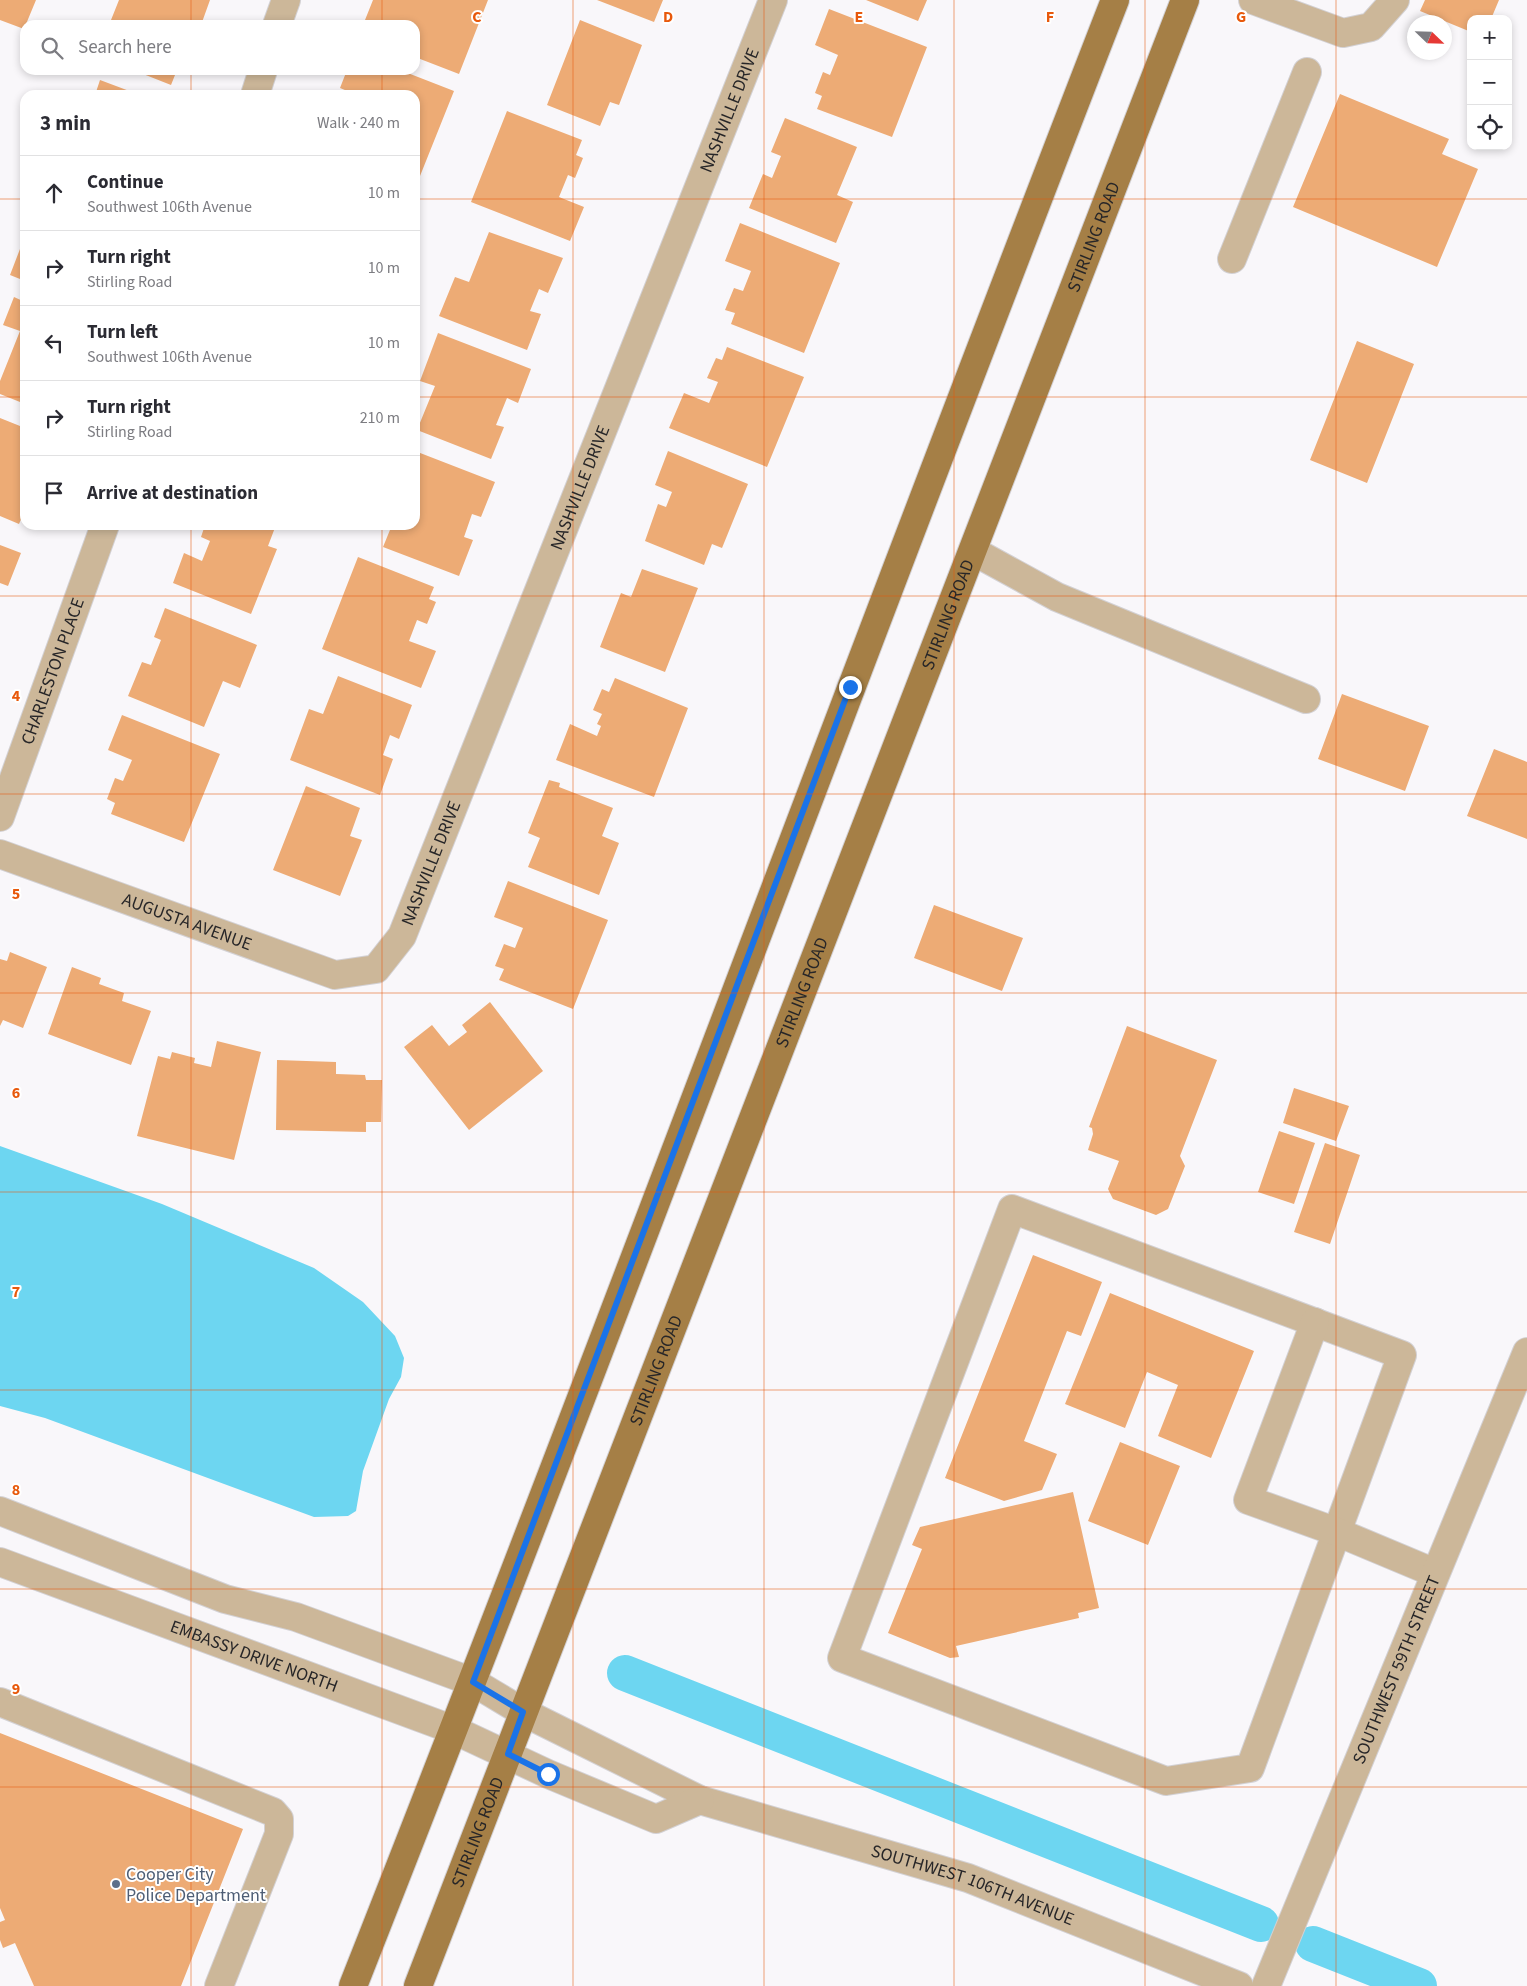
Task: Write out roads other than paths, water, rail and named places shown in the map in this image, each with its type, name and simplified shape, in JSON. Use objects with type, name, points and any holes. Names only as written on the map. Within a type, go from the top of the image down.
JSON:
[{"type":"main road","points":[[353,1986],[473,1682],[850,687],[1115,0]]},
{"type":"main road","name":"STIRLING ROAD","points":[[418,1986],[1185,0]]},
{"type":"street","points":[[279,20],[286,0]]},
{"type":"street","name":"NASHVILLE DRIVE","points":[[376,969],[402,936],[773,0]]},
{"type":"street","points":[[1254,0],[1285,6],[1343,33],[1371,27],[1395,0]]},
{"type":"street","points":[[1232,258],[1307,72]]},
{"type":"street","points":[[256,90],[261,75]]},
{"type":"street","name":"CHARLESTON PLACE","points":[[0,817],[103,530]]},
{"type":"street","points":[[973,551],[1057,597],[1306,699]]},
{"type":"street","name":"AUGUSTA AVENUE","points":[[0,854],[335,975],[376,969]]},
{"type":"street","points":[[1012,1209],[1402,1355],[1337,1532],[1250,1768],[1166,1781],[842,1658],[1012,1209]]},
{"type":"street","points":[[1314,1322],[1248,1500],[1337,1532],[1435,1572]]},
{"type":"street","name":"SOUTHWEST 59TH STREET","points":[[1266,1986],[1527,1352]]},
{"type":"street","points":[[0,1511],[225,1599],[296,1617],[473,1682]]},
{"type":"street","name":"EMBASSY DRIVE NORTH","points":[[0,1562],[454,1730],[508,1754]]},
{"type":"street","name":"SOUTHWEST 106TH AVENUE","points":[[473,1682],[523,1712],[700,1800],[968,1878],[1237,1986]]},
{"type":"street","points":[[0,1702],[273,1812],[280,1819],[279,1834],[218,1986]]},
{"type":"street","points":[[508,1754],[548,1774],[656,1819],[700,1800]]},
{"type":"water","points":[[0,1146],[162,1204],[314,1268],[363,1302],[395,1336],[404,1358],[401,1377],[389,1399],[363,1471],[356,1511],[348,1516],[314,1517],[45,1418],[0,1406]]},
{"type":"waterway","points":[[625,1673],[1261,1924]]},
{"type":"waterway","points":[[1313,1944],[1419,1986]]},
{"type":"place","name":"Cooper City Police Department","points":[[116,1884]]}]
